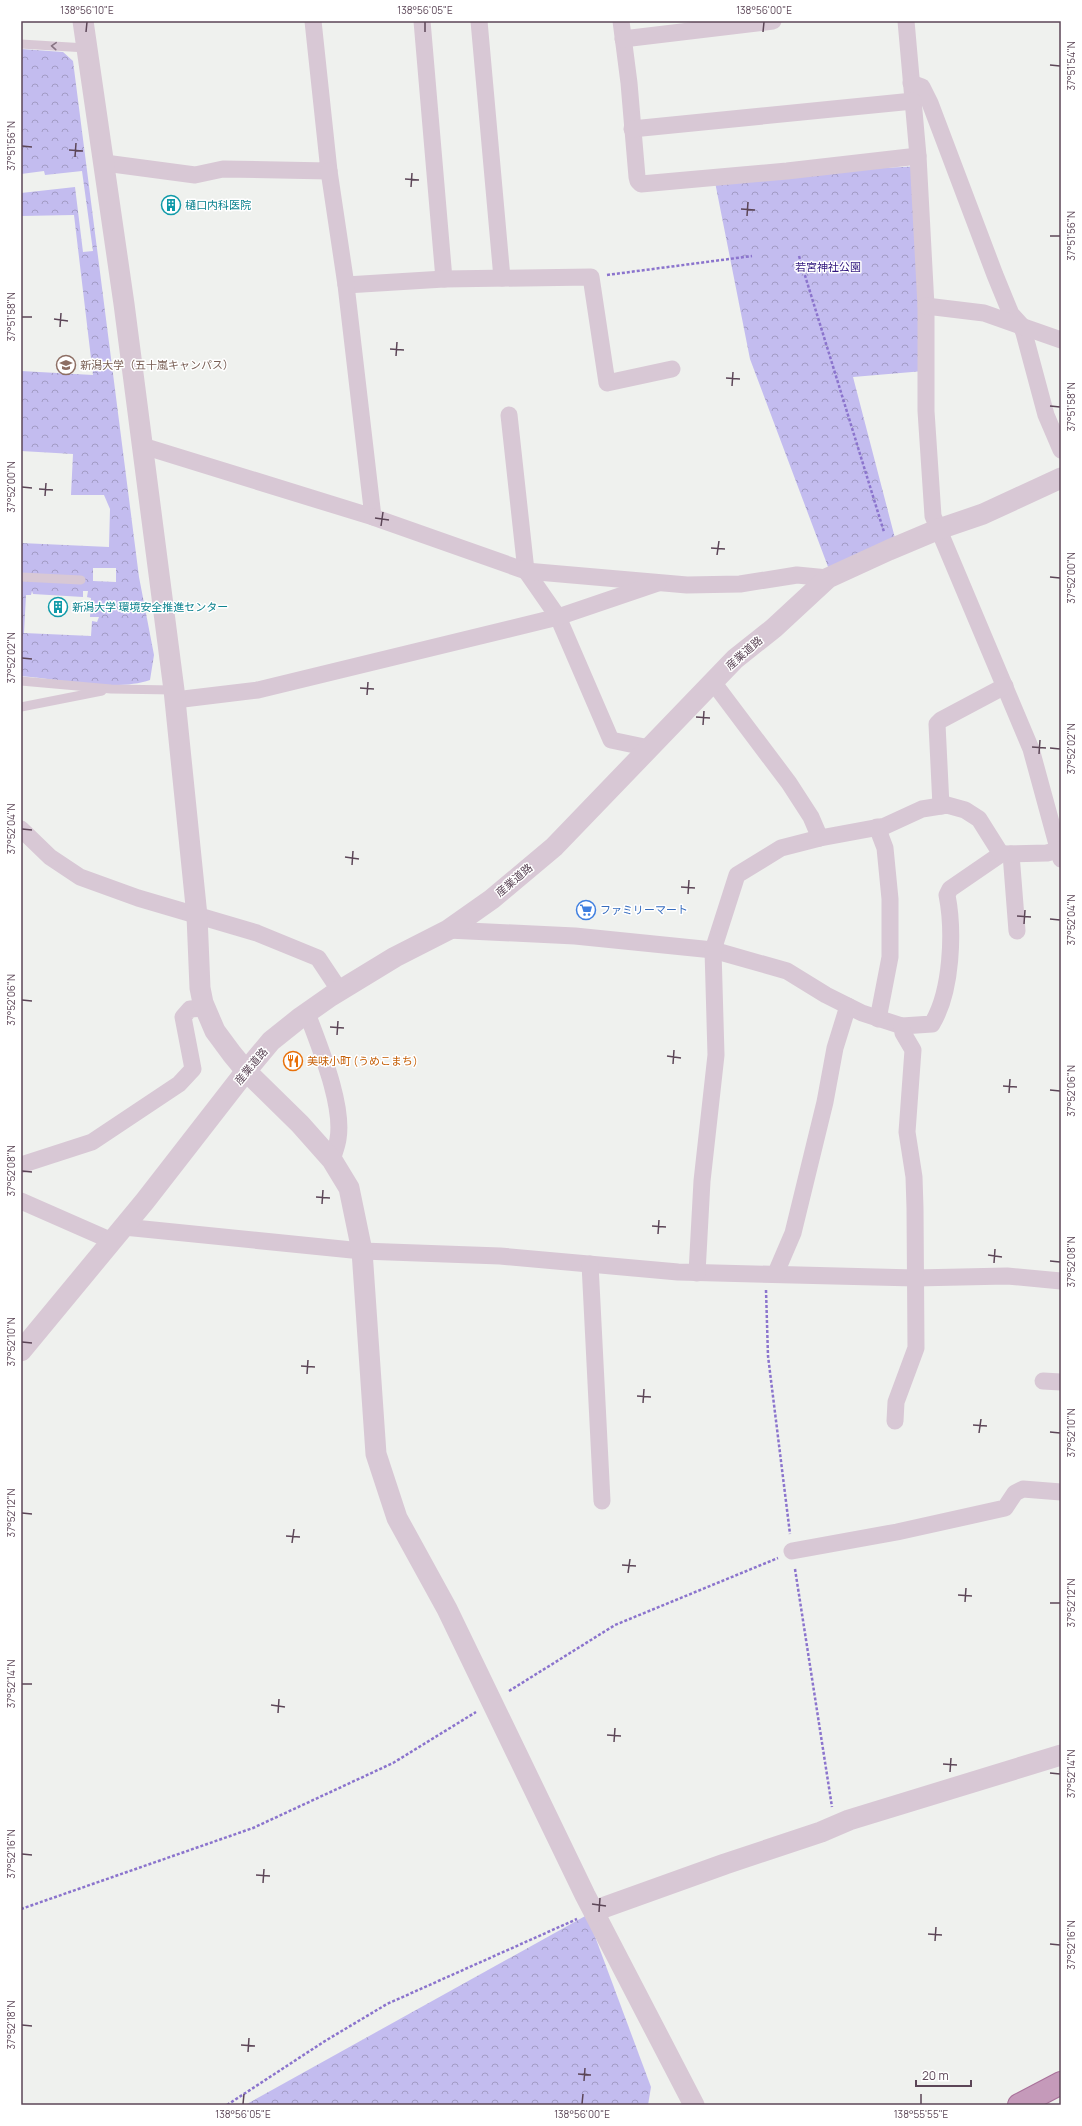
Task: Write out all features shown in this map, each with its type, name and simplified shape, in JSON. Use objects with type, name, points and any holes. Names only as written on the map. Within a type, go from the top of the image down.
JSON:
[{"type":"highway","points":[[1019,2105],[1061,2083]]},
{"type":"street","points":[[82,21],[105,164],[175,695],[184,772],[197,916],[200,988],[205,1008],[215,1031],[246,1071],[300,1124],[332,1160],[349,1188],[362,1251],[376,1454],[396,1518],[447,1609],[594,1911],[694,2105]]},
{"type":"street","points":[[313,21],[329,171],[346,285],[373,517]]},
{"type":"street","points":[[422,21],[444,279]]},
{"type":"street","points":[[479,21],[502,278]]},
{"type":"street","points":[[621,21],[636,177],[638,182],[645,185],[918,156]]},
{"type":"street","points":[[623,39],[773,21]]},
{"type":"street","points":[[448,930],[575,936],[713,950],[787,971],[848,1006],[878,1019],[902,1026],[932,1024],[937,1015],[944,988],[951,942],[949,908],[946,895],[950,889],[1006,854],[1047,853],[1059,855],[1031,749],[933,516],[926,411],[926,306],[918,156],[906,21]]},
{"type":"street","points":[[911,83],[922,87],[930,103],[1000,288],[1011,314],[1020,325],[1029,347],[1046,415],[1061,450]]},
{"type":"street","points":[[632,129],[913,101]]},
{"type":"street","points":[[105,164],[195,175],[223,169],[329,171]]},
{"type":"street","points":[[346,285],[444,279],[591,277],[607,383],[672,369]]},
{"type":"street","points":[[926,306],[984,313],[1061,340]]},
{"type":"street","points":[[509,415],[526,571],[558,617],[611,740],[649,748]]},
{"type":"street","points":[[143,446],[373,517],[526,571],[658,583],[740,584],[797,575],[828,578]]},
{"type":"street","name":"産業道路","points":[[21,1351],[118,1234],[246,1071],[272,1041],[307,1013],[340,991],[395,957],[448,930],[492,899],[554,847],[736,659],[774,628],[828,578],[938,529],[984,514],[1061,478]]},
{"type":"street","points":[[175,695],[258,690],[558,617],[658,583]]},
{"type":"street","points":[[713,682],[789,783],[811,817],[820,838]]},
{"type":"street","points":[[941,806],[937,724],[941,720],[1004,686]]},
{"type":"street","points":[[697,1273],[702,1181],[716,1055],[713,950],[737,874],[781,848],[820,838],[884,826],[922,809],[947,805],[965,810],[978,819],[1006,854],[1018,931]]},
{"type":"street","points":[[877,827],[885,848],[890,899],[890,957],[878,1019]]},
{"type":"street","points":[[21,829],[50,857],[80,877],[138,898],[258,934],[318,958],[340,991]]},
{"type":"street","points":[[771,1274],[793,1233],[825,1102],[835,1048],[848,1006]]},
{"type":"street","points":[[21,1165],[92,1142],[179,1084],[193,1069],[183,1016],[190,1009],[205,1008]]},
{"type":"street","points":[[307,1013],[327,1071],[338,1116],[338,1138],[332,1160]]},
{"type":"street","points":[[895,1421],[896,1402],[916,1348],[914,1177],[907,1132],[913,1050],[903,1033],[902,1026]]},
{"type":"street","points":[[21,1201],[118,1234],[362,1251],[500,1256],[697,1273],[915,1278],[1006,1276],[1061,1281]]},
{"type":"street","points":[[590,1264],[602,1501]]},
{"type":"street","points":[[1043,1381],[1061,1382]]},
{"type":"street","points":[[792,1551],[897,1532],[1005,1508],[1015,1493],[1023,1489],[1061,1492]]},
{"type":"street","points":[[594,1911],[710,1868],[821,1832],[835,1825],[912,1799],[1061,1755]]},
{"type":"lane","points":[[21,44],[86,48]]},
{"type":"lane","points":[[21,577],[81,580]]},
{"type":"lane","points":[[21,681],[175,695]]},
{"type":"lane","points":[[21,707],[111,689]]},
{"type":"path","points":[[591,277],[752,256]]},
{"type":"path","points":[[799,256],[889,550]]},
{"type":"path","points":[[771,1274],[768,1356],[792,1551],[835,1825]]},
{"type":"path","points":[[21,1909],[253,1828],[393,1763],[615,1625],[792,1551]]},
{"type":"path","points":[[227,2105],[387,2004],[594,1911]]},
{"type":"green space","name":"新潟大学（五十嵐キャンパス）","points":[[21,49],[63,52],[73,61],[139,577],[154,655],[150,680],[121,685],[104,685],[21,676],[21,543],[109,547],[110,509],[104,495],[71,495],[73,454],[21,451],[21,371],[93,375],[74,215],[21,216],[21,193],[75,187],[83,252],[93,251],[82,171],[45,175],[44,171],[21,174]],"holes":[[[93,568],[116,568],[116,582],[93,581]],[[32,591],[33,594],[83,597],[83,591],[88,591],[87,597],[91,598],[90,617],[99,617],[97,622],[92,621],[91,636],[24,633],[26,595],[31,595]]]},
{"type":"green space","name":"若宮神社公園","points":[[921,166],[924,371],[853,377],[896,542],[830,572],[750,359],[714,177]]},
{"type":"green space","points":[[587,1915],[651,2087],[648,2105],[245,2105]]},
{"type":"place","name":"樋口内科医院","points":[[171,205]]},
{"type":"place","name":"新潟大学（五十嵐キャンパス）","points":[[66,365]]},
{"type":"place","name":"新潟大学 環境安全推進センター","points":[[58,607]]},
{"type":"place","name":"ファミリーマート","points":[[586,910]]},
{"type":"place","name":"美味小町 (うめこまち)","points":[[293,1061]]}]
